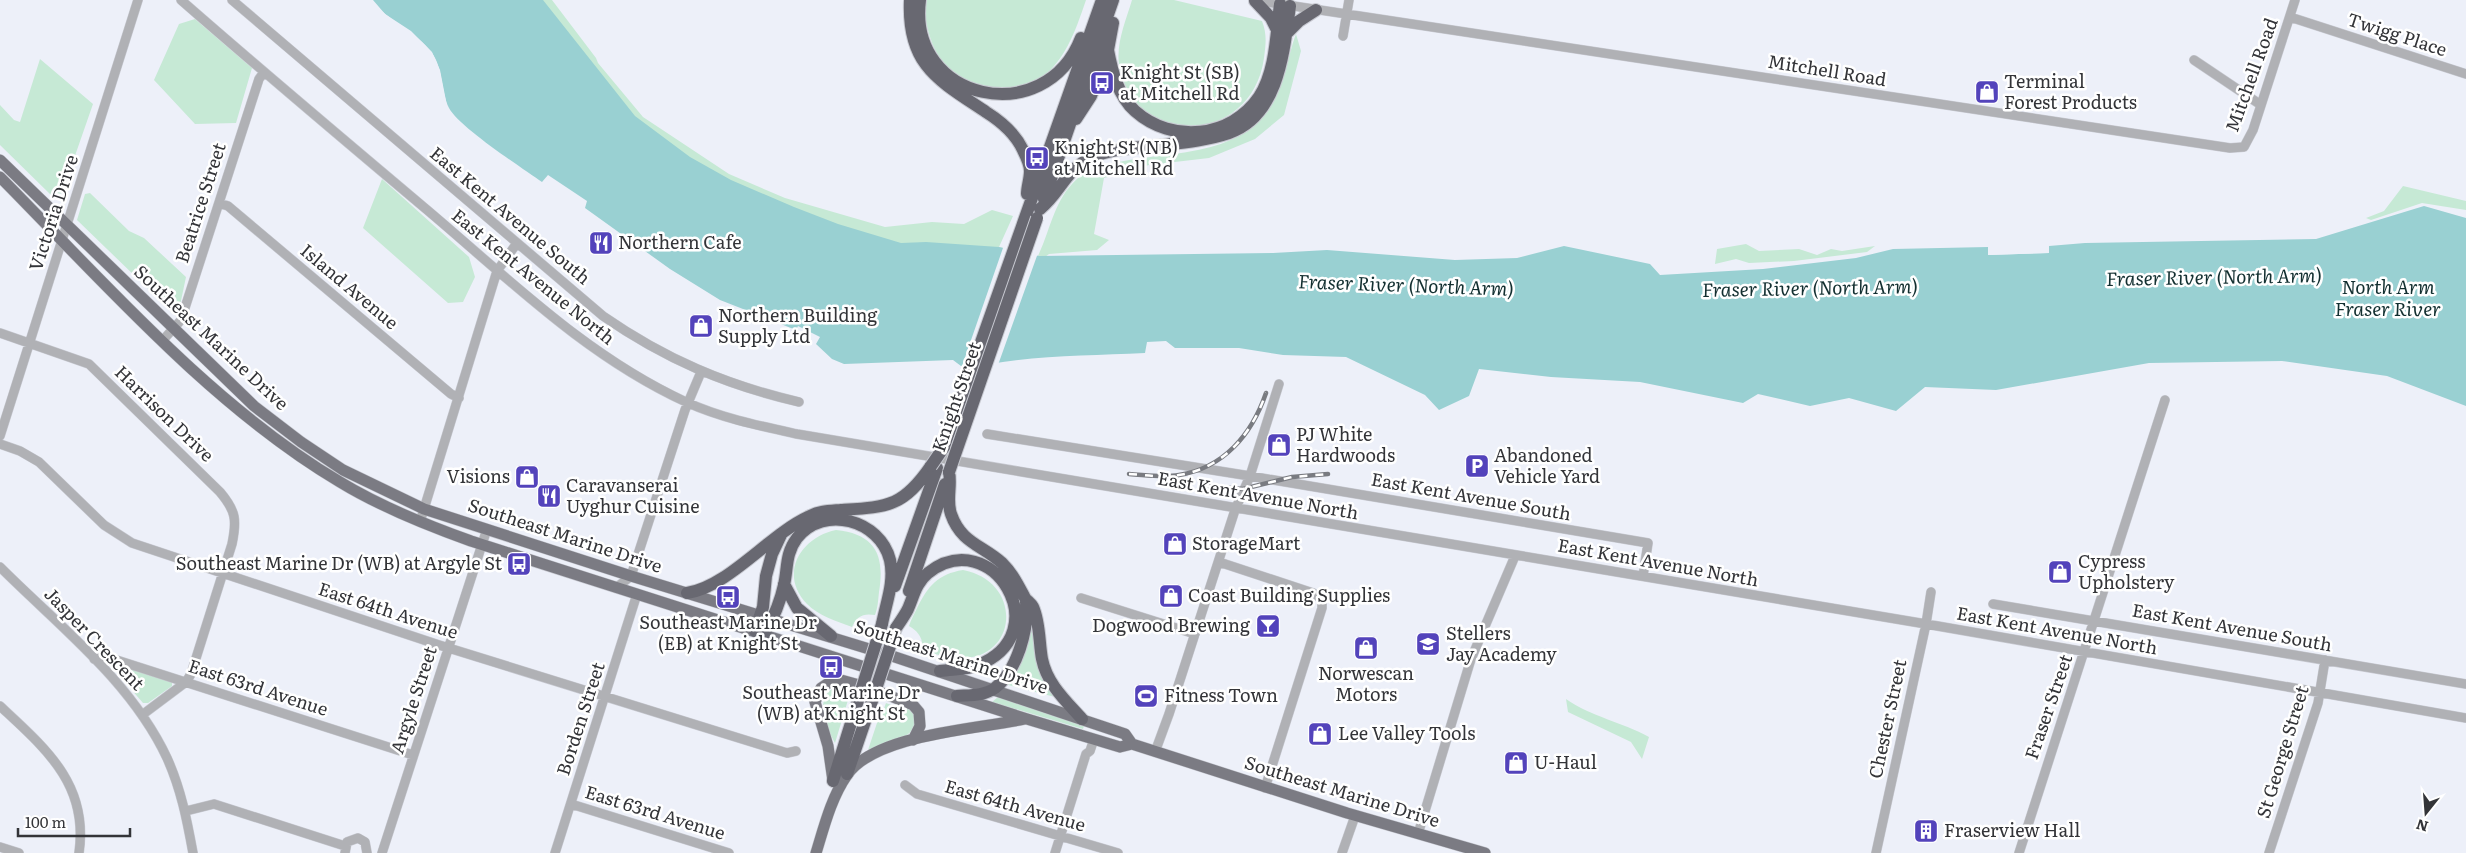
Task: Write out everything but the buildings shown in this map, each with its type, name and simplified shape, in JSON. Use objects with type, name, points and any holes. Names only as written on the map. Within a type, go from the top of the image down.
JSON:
[{"type":"highway","points":[[910,0],[913,38],[916,49],[930,71],[939,81],[1001,122],[1019,141],[1030,170],[1027,193],[1033,211],[1050,201],[1066,177],[1092,157],[1120,150],[1198,141],[1231,133],[1248,122],[1266,102],[1278,80],[1281,31],[1285,5]]},
{"type":"highway","points":[[920,0],[921,30],[927,50],[941,71],[959,84],[978,92],[1001,96],[1022,93],[1046,82],[1067,63],[1076,49],[1120,0]]},
{"type":"highway","name":"Knight Street","points":[[833,781],[934,467],[944,447],[1033,211],[1100,23],[1113,0]]},
{"type":"highway","points":[[1255,1],[1281,31]]},
{"type":"highway","points":[[1101,2],[1100,23],[1117,83],[1135,111],[1158,126],[1182,132],[1202,132],[1222,127],[1237,119],[1259,97],[1268,76],[1281,31],[1316,10]]},
{"type":"highway","name":"Knight Street","points":[[847,774],[949,472],[1033,211],[1069,127],[1100,23]]},
{"type":"highway","points":[[1069,127],[1084,109],[1091,96],[1108,50]]},
{"type":"highway","points":[[687,593],[702,590],[718,581],[793,524],[820,512],[881,507],[892,504],[915,488],[934,467]]},
{"type":"highway","points":[[949,472],[951,481],[948,505],[960,532],[970,543],[1000,562],[1020,585],[1025,597],[1032,606],[1042,659],[1047,674],[1060,695],[1082,719]]},
{"type":"highway","points":[[759,633],[784,584],[786,560],[798,536],[810,527],[826,520],[841,519],[868,529],[879,538],[888,553],[892,582],[882,624]]},
{"type":"highway","points":[[766,619],[764,607],[766,576],[772,554],[781,535]]},
{"type":"highway","points":[[896,628],[920,581],[942,565],[951,562],[975,563],[992,570],[1000,576],[1007,585],[1015,606],[1013,630],[1007,644],[997,654],[976,666],[940,671]]},
{"type":"highway","points":[[784,584],[797,608],[831,636]]},
{"type":"highway","points":[[957,696],[985,693],[994,688],[1019,651],[1026,621],[1025,597]]},
{"type":"main road","name":"Southeast Marine Drive","points":[[0,160],[254,406],[301,442],[343,470],[424,509],[766,619],[831,636],[994,688],[1125,734],[1132,744]]},
{"type":"main road","name":"Southeast Marine Drive","points":[[0,177],[198,374],[296,454],[340,482],[420,522],[616,588],[1027,719],[1120,747],[1132,744],[1355,816],[1486,853]]},
{"type":"main road","points":[[833,781],[828,746],[815,702],[821,688],[830,682],[841,680],[870,688],[913,705],[921,718],[918,732],[913,740]]},
{"type":"main road","points":[[847,774],[863,759],[879,750],[913,740],[1027,719]]},
{"type":"main road","name":"Knight Street","points":[[816,853],[832,804],[847,774]]},
{"type":"main road","name":"Knight Street","points":[[832,804],[833,781]]},
{"type":"street","name":"Victoria Drive","points":[[0,436],[138,0]]},
{"type":"street","name":"East Kent Avenue North","points":[[181,0],[497,271],[602,355],[688,402],[742,421],[797,434],[1235,510],[1644,576],[2085,653],[2320,691],[2466,718]]},
{"type":"street","name":"East Kent Avenue South","points":[[232,0],[603,316],[654,348],[701,372],[758,392],[799,402]]},
{"type":"street","name":"Mitchell Road","points":[[1251,0],[2230,148],[2244,147],[2253,130],[2296,0]]},
{"type":"street","points":[[1344,36],[1349,0]]},
{"type":"street","name":"Twigg Place","points":[[2290,17],[2466,74]]},
{"type":"street","points":[[2194,60],[2261,105]]},
{"type":"street","name":"Beatrice Street","points":[[163,340],[181,320],[259,79],[264,72]]},
{"type":"street","name":"Island Avenue","points":[[219,203],[228,206],[451,394],[459,398]]},
{"type":"street","points":[[420,522],[497,271],[517,243]]},
{"type":"street","name":"Harrison Drive","points":[[0,333],[29,345],[89,364],[228,502],[234,512],[236,525],[191,674],[186,682]]},
{"type":"street","points":[[616,588],[631,576],[688,402],[701,372]]},
{"type":"street","points":[[1155,752],[1235,510],[1250,476],[1279,384]]},
{"type":"street","name":"Fraser Street","points":[[2019,853],[2165,400]]},
{"type":"street","name":"East Kent Avenue South","points":[[987,434],[1301,484],[1648,546],[1644,576]]},
{"type":"street","name":"East 64th Avenue","points":[[0,444],[20,451],[39,462],[116,534],[132,543],[604,698],[787,754],[796,752]]},
{"type":"street","name":"Argyle Street","points":[[382,853],[487,529]]},
{"type":"street","points":[[1418,834],[1471,659],[1515,556]]},
{"type":"street","points":[[1219,562],[1313,592],[1322,599],[1322,608],[1265,788]]},
{"type":"street","name":"Jasper Crescent","points":[[0,568],[94,659],[121,687],[142,715],[167,757],[186,811],[193,853]]},
{"type":"street","name":"Chester Street","points":[[1876,853],[1926,624],[1931,592]]},
{"type":"street","name":"Borden Street","points":[[555,853],[637,594]]},
{"type":"street","points":[[1081,598],[1195,634]]},
{"type":"street","name":"East Kent Avenue South","points":[[1993,604],[2466,684]]},
{"type":"street","name":"East 63rd Avenue","points":[[94,659],[104,656],[413,755]]},
{"type":"street","name":"St George Street","points":[[2269,853],[2318,703],[2325,660]]},
{"type":"street","points":[[142,715],[186,682]]},
{"type":"street","points":[[0,706],[44,748],[63,772],[75,798],[79,818],[79,853]]},
{"type":"street","points":[[1055,853],[1086,754],[1085,748],[1091,738]]},
{"type":"street","name":"East 64th Avenue","points":[[905,785],[917,794],[1118,853]]},
{"type":"street","points":[[186,811],[214,804],[345,849],[350,840],[358,838],[367,845],[367,853]]},
{"type":"street","name":"East 63rd Avenue","points":[[571,804],[729,853]]},
{"type":"street","points":[[1342,853],[1355,816]]},
{"type":"street","points":[[0,847],[18,853]]},
{"type":"green space","points":[[512,0],[552,0],[598,63],[643,117],[729,174],[785,198],[885,227],[932,222],[964,224],[992,210],[1013,216],[999,247],[1038,256],[1061,200],[1081,175],[1115,163],[1200,150],[1221,144],[1240,135],[1257,123],[1276,98],[1296,34],[1301,51],[1284,115],[1255,139],[1209,158],[1149,165],[1104,178],[1094,234],[1109,240],[1097,250],[1049,254],[1037,263],[859,243],[663,150]]},
{"type":"green space","points":[[927,0],[1086,0],[1068,46],[1045,75],[1029,86],[991,88],[979,86],[958,77],[941,61],[935,50],[926,23]]},
{"type":"green space","points":[[1132,0],[1174,0],[1262,21],[1266,39],[1264,58],[1255,87],[1238,108],[1217,121],[1192,126],[1168,123],[1146,112],[1129,92],[1118,56],[1124,24]]},
{"type":"green space","points":[[195,19],[252,68],[236,123],[195,124],[154,80],[179,24]]},
{"type":"green space","points":[[40,59],[93,104],[62,193],[52,196],[0,145],[0,105],[14,120],[20,122]]},
{"type":"green space","points":[[382,179],[469,257],[475,277],[463,302],[448,303],[363,228]]},
{"type":"green space","points":[[2403,186],[2466,201],[2466,210],[2422,203],[2371,220],[2366,218],[2384,211]]},
{"type":"green space","points":[[90,193],[129,231],[144,238],[186,277],[179,310],[169,309],[77,220],[85,194]]},
{"type":"green space","points":[[1746,244],[1759,251],[1799,249],[1817,255],[1831,249],[1842,251],[1875,246],[1867,252],[1794,261],[1749,263],[1736,259],[1715,264],[1717,249]]},
{"type":"green space","points":[[836,530],[860,536],[869,542],[879,558],[881,579],[875,615],[867,614],[861,616],[852,627],[817,612],[807,604],[798,592],[794,581],[794,569],[804,549],[813,540]]},
{"type":"green space","points":[[963,570],[982,577],[995,588],[1003,601],[1006,616],[1004,631],[996,644],[984,653],[967,658],[938,655],[922,650],[920,636],[909,626],[917,608],[925,593],[935,582],[954,572]]},
{"type":"green space","points":[[1032,625],[1055,697],[1008,685],[1026,652]]},
{"type":"green space","points":[[113,663],[172,682],[172,686],[148,703],[143,703],[112,667]]},
{"type":"green space","points":[[836,687],[849,691],[835,743],[825,721],[823,704],[829,691]]},
{"type":"green space","points":[[998,697],[1084,726],[1083,729],[992,702]]},
{"type":"green space","points":[[1566,699],[1586,710],[1649,737],[1642,759],[1631,742],[1568,712]]},
{"type":"green space","points":[[886,703],[906,707],[911,711],[915,716],[914,727],[910,733],[898,740],[868,750],[881,711],[883,711]]},
{"type":"water","name":"North Arm Fraser River","points":[[372,0],[543,0],[635,116],[690,157],[731,180],[794,207],[838,224],[901,243],[926,242],[999,247],[1039,256],[1273,253],[1327,250],[1455,260],[1517,258],[1564,246],[1650,264],[1660,275],[1763,269],[1856,258],[1893,249],[1988,247],[1988,255],[2049,253],[2049,246],[2085,243],[2316,239],[2424,206],[2466,218],[2466,406],[2387,376],[2282,361],[2149,363],[1996,390],[1925,387],[1896,411],[1849,398],[1810,406],[1758,394],[1743,403],[1640,382],[1551,377],[1479,369],[1469,396],[1439,410],[1425,395],[1346,357],[1283,355],[1239,348],[1175,348],[1166,341],[1147,342],[1145,353],[1009,361],[965,369],[953,360],[844,364],[832,359],[816,344],[820,337],[798,326],[796,330],[720,300],[670,269],[585,208],[587,201],[548,175],[542,182],[465,126],[455,116],[446,102],[436,59],[432,53]]},
{"type":"pier","points":[[370,0],[373,0],[385,14],[411,31],[432,52],[440,70],[447,106],[443,100],[431,56],[415,38],[376,9]]},
{"type":"pier","points":[[2049,244],[2049,253],[1988,255],[1988,245],[1990,252],[2047,251]]},
{"type":"pier","points":[[1004,245],[1038,253],[998,365],[987,367],[976,376],[961,369]]},
{"type":"railway","points":[[1129,474],[1173,476],[1210,465],[1223,457],[1244,435],[1253,422],[1266,393]]},
{"type":"railway","points":[[1205,486],[1243,489],[1292,477],[1328,474]]},
{"type":"place","name":"Knight St (SB) at Mitchell Rd","points":[[1102,83]]},
{"type":"place","name":"Terminal Forest Products","points":[[1987,92]]},
{"type":"place","name":"Knight St (NB) at Mitchell Rd","points":[[1037,158]]},
{"type":"place","name":"Northern Cafe","points":[[601,243]]},
{"type":"place","name":"Northern Building Supply Ltd","points":[[701,326]]},
{"type":"place","name":"PJ White Hardwoods","points":[[1279,445]]},
{"type":"place","name":"Abandoned Vehicle Yard","points":[[1477,466]]},
{"type":"place","name":"Visions","points":[[527,477]]},
{"type":"place","name":"Caravanserai Uyghur Cuisine","points":[[549,496]]},
{"type":"place","name":"StorageMart","points":[[1175,544]]},
{"type":"place","name":"Southeast Marine Dr (WB) at Argyle St","points":[[519,564]]},
{"type":"place","name":"Cypress Upholstery","points":[[2060,572]]},
{"type":"place","name":"Coast Building Supplies","points":[[1171,596]]},
{"type":"place","name":"Southeast Marine Dr (EB) at Knight St","points":[[728,597]]},
{"type":"place","name":"Dogwood Brewing","points":[[1268,626]]},
{"type":"place","name":"Stellers Jay Academy","points":[[1428,644]]},
{"type":"place","name":"Norwescan Motors","points":[[1366,648]]},
{"type":"place","name":"Southeast Marine Dr (WB) at Knight St","points":[[831,667]]},
{"type":"place","name":"Fitness Town","points":[[1146,696]]},
{"type":"place","name":"Lee Valley Tools","points":[[1320,734]]},
{"type":"place","name":"U-Haul","points":[[1516,763]]},
{"type":"place","name":"Fraserview Hall","points":[[1926,831]]},
{"type":"water label","name":"Fraser River (North Arm)","points":[[2214,277]]},
{"type":"water label","name":"Fraser River (North Arm)","points":[[1406,285]]},
{"type":"water label","name":"Fraser River (North Arm)","points":[[1810,288]]}]
